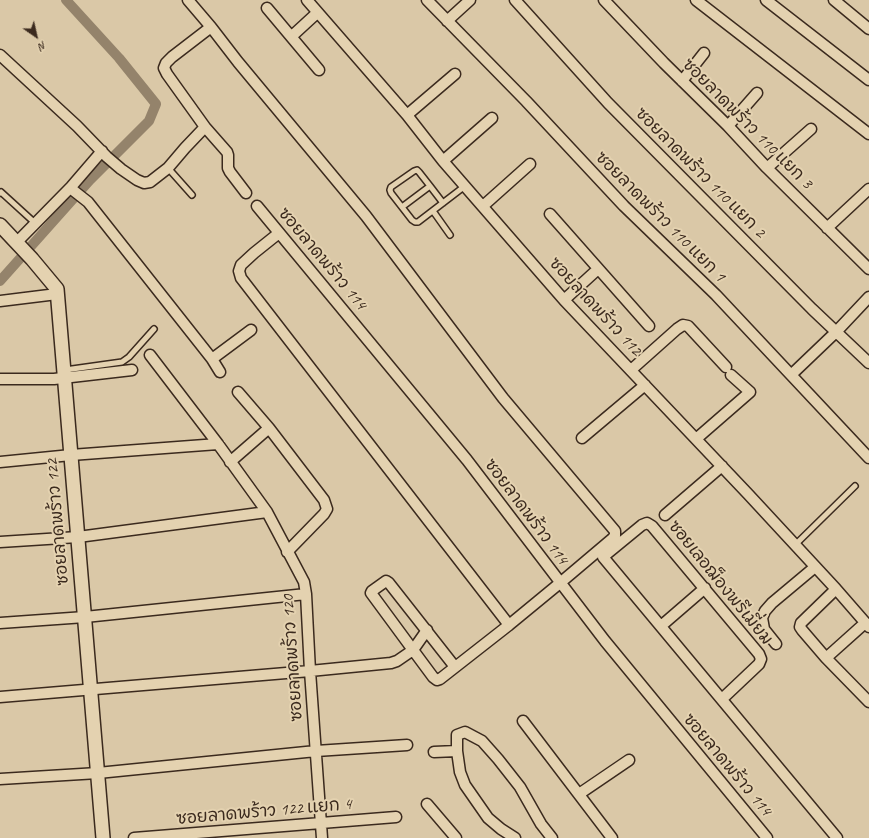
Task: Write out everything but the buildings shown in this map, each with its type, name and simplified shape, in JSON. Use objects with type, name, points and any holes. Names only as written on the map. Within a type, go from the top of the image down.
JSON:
[{"type":"street","points":[[188,0],[366,216],[503,398],[615,531],[615,536],[601,554],[560,583],[509,625],[440,679],[437,680],[433,677],[371,593],[372,591],[388,582],[455,667]]},
{"type":"street","name":"ซอยลาดพร้าว 112","points":[[307,0],[407,115],[443,161],[564,300],[722,466],[836,589],[867,625]]},
{"type":"street","name":"ซอยลาดพร้าว 110 แยก 1","points":[[427,0],[526,101],[624,206],[716,295],[869,458]]},
{"type":"street","points":[[447,21],[470,0]]},
{"type":"street","name":"ซอยลาดพร้าว 110 แยก 2","points":[[515,0],[608,103],[801,298],[869,363]]},
{"type":"street","name":"ซอยลาดพร้าว 110 แยก 3","points":[[604,0],[728,126],[767,168],[869,269]]},
{"type":"street","points":[[696,0],[869,134]]},
{"type":"street","points":[[766,0],[869,80]]},
{"type":"street","points":[[834,0],[869,29]]},
{"type":"street","points":[[267,8],[319,70]]},
{"type":"street","points":[[292,36],[317,12]]},
{"type":"street","points":[[211,27],[172,57],[166,63],[164,68],[205,127],[227,152],[228,168],[246,193]]},
{"type":"street","points":[[682,80],[704,53]]},
{"type":"street","points":[[0,55],[77,126],[104,154],[121,169],[144,183],[150,182],[168,168],[205,127]]},
{"type":"street","points":[[407,115],[455,74]]},
{"type":"street","points":[[728,126],[757,93]]},
{"type":"street","points":[[443,161],[492,118]]},
{"type":"street","points":[[767,168],[811,129]]},
{"type":"street","points":[[24,251],[35,223],[72,189],[104,154]]},
{"type":"street","points":[[483,206],[530,164]]},
{"type":"street","points":[[827,228],[869,188]]},
{"type":"street","points":[[72,189],[88,202],[212,359],[220,372]]},
{"type":"street","name":"ซอยลาดพร้าว 114","points":[[257,206],[467,460],[605,642],[767,838]]},
{"type":"street","points":[[550,214],[649,326]]},
{"type":"street","name":"ซอยลาดพร้าว 122","points":[[0,225],[57,289],[104,838]]},
{"type":"street","points":[[279,233],[241,265],[239,271],[241,278],[509,625]]},
{"type":"street","points":[[564,300],[598,269]]},
{"type":"street","points":[[0,301],[57,294]]},
{"type":"street","points":[[791,375],[836,332],[869,297]]},
{"type":"street","points":[[631,370],[682,325],[688,326],[750,392],[696,439]]},
{"type":"street","points":[[212,359],[251,330]]},
{"type":"street","name":"ซอยลาดพร้าว 120","points":[[150,355],[218,444],[267,512],[304,582],[322,838]]},
{"type":"street","points":[[0,379],[54,379],[64,374],[132,370]]},
{"type":"street","points":[[582,438],[645,385]]},
{"type":"street","points":[[238,392],[269,428],[324,500],[327,509],[324,514],[287,552]]},
{"type":"street","points":[[230,462],[269,428]]},
{"type":"street","points":[[0,462],[218,444]]},
{"type":"street","points":[[665,515],[722,466]]},
{"type":"street","points":[[0,542],[78,537],[267,512]]},
{"type":"street","name":"ซอยเลอฌ็องพรีเมี่ยม","points":[[601,554],[642,525],[650,524],[705,588],[760,656],[759,664],[722,699]]},
{"type":"street","points":[[601,554],[837,838]]},
{"type":"street","points":[[776,644],[764,628],[762,618],[765,611],[772,603],[815,567]]},
{"type":"street","points":[[661,626],[705,588]]},
{"type":"street","points":[[836,589],[801,622],[800,627],[826,658],[869,702]]},
{"type":"street","points":[[0,623],[84,617],[306,594]]},
{"type":"street","points":[[826,658],[867,625]]},
{"type":"street","points":[[0,697],[391,663],[413,650],[427,630]]},
{"type":"street","points":[[523,721],[612,838]]},
{"type":"street","points":[[515,838],[488,818],[464,785],[460,772],[457,751],[457,735],[465,732],[482,741],[520,787],[541,824],[552,838]]},
{"type":"street","points":[[0,779],[98,773],[316,751],[407,745]]},
{"type":"street","points":[[434,752],[457,751]]},
{"type":"street","points":[[579,794],[629,760]]},
{"type":"street","points":[[427,804],[456,838]]},
{"type":"street","name":"ซอยลาดพร้าว 122 แยก 4","points":[[134,838],[396,817]]},
{"type":"lane","points":[[168,168],[192,195]]},
{"type":"lane","points":[[443,203],[417,170],[391,187],[390,190],[415,222],[418,222],[433,211],[465,186]]},
{"type":"lane","points":[[402,207],[430,186]]},
{"type":"lane","points":[[0,193],[1,192],[35,223]]},
{"type":"lane","points":[[433,211],[450,235]]},
{"type":"lane","points":[[64,374],[122,362],[154,329]]},
{"type":"lane","points":[[795,545],[855,486]]},
{"type":"waterway","points":[[0,281],[90,180],[149,121],[156,104],[119,58],[66,0]]}]
